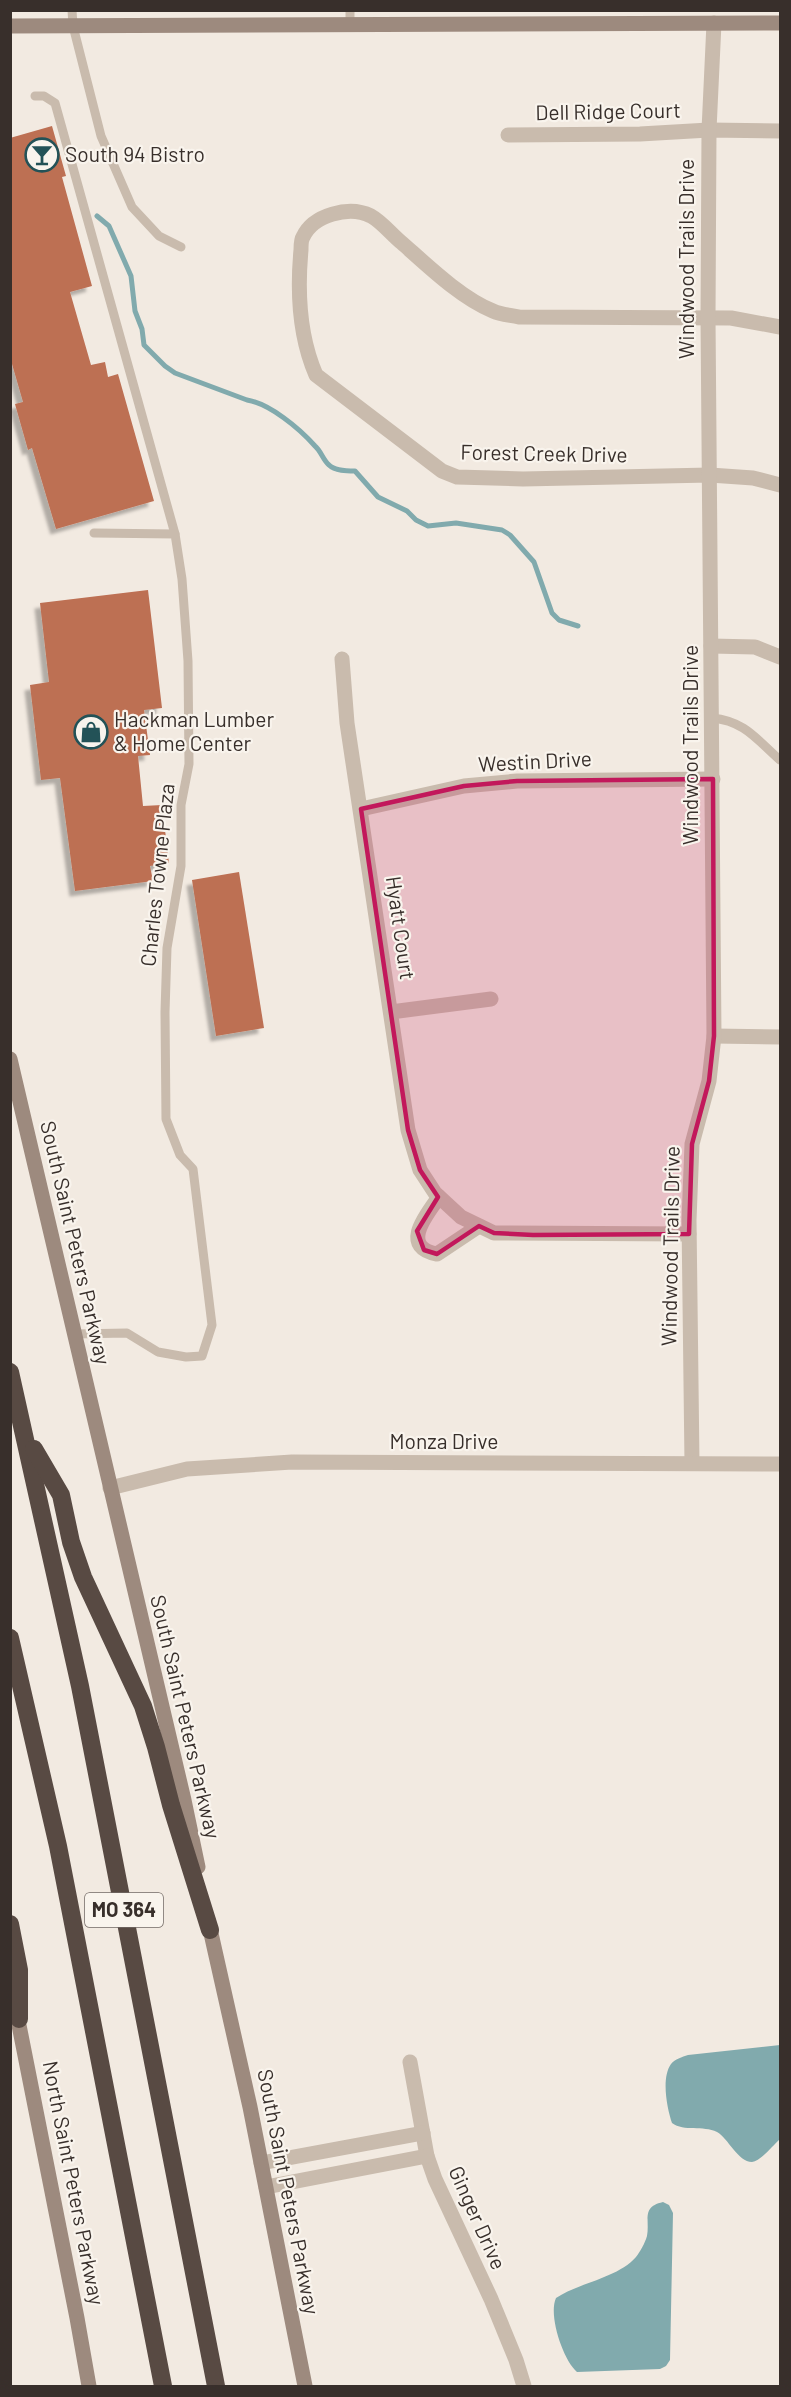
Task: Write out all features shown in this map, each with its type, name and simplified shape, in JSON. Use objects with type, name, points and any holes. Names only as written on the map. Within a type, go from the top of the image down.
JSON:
[{"type":"highway","name":"MO 364","points":[[10,1372],[26,1434],[82,1696],[216,2386]]},
{"type":"highway","points":[[26,1434],[61,1495],[71,1542],[83,1577],[143,1706],[210,1930]]},
{"type":"highway","name":"MO 364","points":[[10,1638],[58,1846],[163,2386]]},
{"type":"highway","points":[[10,1924],[20,1970],[19,2019]]},
{"type":"main road","points":[[10,26],[72,18],[714,17],[780,23]]},
{"type":"main road","name":"South Saint Peters Parkway","points":[[10,1059],[184,1800],[266,2187],[305,2386]]},
{"type":"main road","name":"North Saint Peters Parkway","points":[[10,1989],[19,2019],[89,2386]]},
{"type":"street","name":"Windwood Trails Drive","points":[[692,1463],[689,1234],[692,1144],[709,1081],[714,1036],[712,1006],[713,779],[708,130],[714,17]]},
{"type":"street","name":"Dell Ridge Court","points":[[508,135],[640,134],[708,130],[780,131]]},
{"type":"street","name":"Forest Creek Drive","points":[[780,327],[730,318],[519,317],[494,312],[472,299],[431,269],[370,216],[346,212],[330,214],[313,224],[302,238],[298,274],[299,310],[309,359],[316,375],[442,471],[458,477],[523,479],[710,475],[753,478],[780,485]]},
{"type":"street","points":[[711,646],[755,647],[780,657]]},
{"type":"street","name":"Hyatt Court","points":[[342,659],[347,723],[408,1130],[420,1170],[438,1197],[461,1217],[494,1233],[689,1234]]},
{"type":"street","name":"Westin Drive","points":[[361,809],[464,786],[517,781],[713,779]]},
{"type":"street","points":[[391,1012],[491,999]]},
{"type":"street","points":[[714,1036],[780,1037]]},
{"type":"street","points":[[438,1197],[417,1231],[418,1243],[424,1250],[437,1254],[479,1226]]},
{"type":"street","name":"Monza Drive","points":[[110,1488],[186,1469],[292,1462],[780,1464]]},
{"type":"street","name":"Ginger Drive","points":[[410,2062],[427,2156],[442,2199],[471,2255],[504,2331],[524,2386]]},
{"type":"street","points":[[261,2163],[423,2133]]},
{"type":"street","points":[[266,2187],[427,2156]]},
{"type":"lane","points":[[72,18],[101,136],[132,207],[159,236],[181,247]]},
{"type":"lane","name":"Charles Towne Plaza","points":[[35,96],[44,96],[55,103],[175,534],[182,579],[188,661],[189,764],[181,805],[181,866],[167,948],[166,1119],[180,1155],[193,1169],[212,1325],[202,1356],[186,1357],[158,1352],[127,1333],[74,1334]]},
{"type":"lane","points":[[94,533],[175,534]]},
{"type":"lane","points":[[712,718],[729,719],[745,727],[780,760]]},
{"type":"highlighted area","points":[[713,779],[714,1036],[709,1081],[692,1144],[689,1234],[533,1235],[494,1233],[479,1226],[437,1254],[424,1250],[417,1231],[438,1197],[420,1170],[408,1130],[361,809],[464,786],[517,781]]},
{"type":"water","points":[[780,2045],[780,2139],[759,2159],[752,2162],[742,2158],[717,2132],[677,2126],[672,2123],[667,2101],[666,2077],[674,2061],[688,2055]]},
{"type":"water","points":[[663,2202],[669,2205],[673,2213],[670,2360],[660,2369],[577,2372],[567,2358],[558,2337],[554,2315],[556,2298],[609,2275],[628,2264],[638,2255],[646,2239],[649,2211],[656,2204]]},
{"type":"building","points":[[52,126],[66,176],[62,177],[92,286],[70,292],[91,365],[105,362],[108,377],[118,374],[154,501],[56,529],[32,448],[28,450],[15,404],[23,402],[10,357],[10,138]]},
{"type":"building","name":"Hackman Lumber & Home Center","points":[[148,590],[162,708],[144,710],[150,755],[138,756],[143,806],[162,805],[169,863],[150,866],[153,881],[75,891],[60,778],[41,780],[30,685],[49,682],[40,603]]},
{"type":"building","points":[[239,872],[264,1028],[216,1036],[192,880]]},
{"type":"waterway","points":[[97,216],[109,226],[131,276],[135,311],[142,329],[144,345],[165,366],[175,373],[265,406],[293,425],[317,448],[332,467],[355,471],[378,497],[407,511],[416,520],[428,526],[456,523],[502,530],[510,535],[534,562],[552,613],[559,620],[578,626]]},
{"type":"place","name":"South 94 Bistro","points":[[42,155]]},
{"type":"place","name":"Hackman Lumber & Home Center","points":[[91,732]]}]
